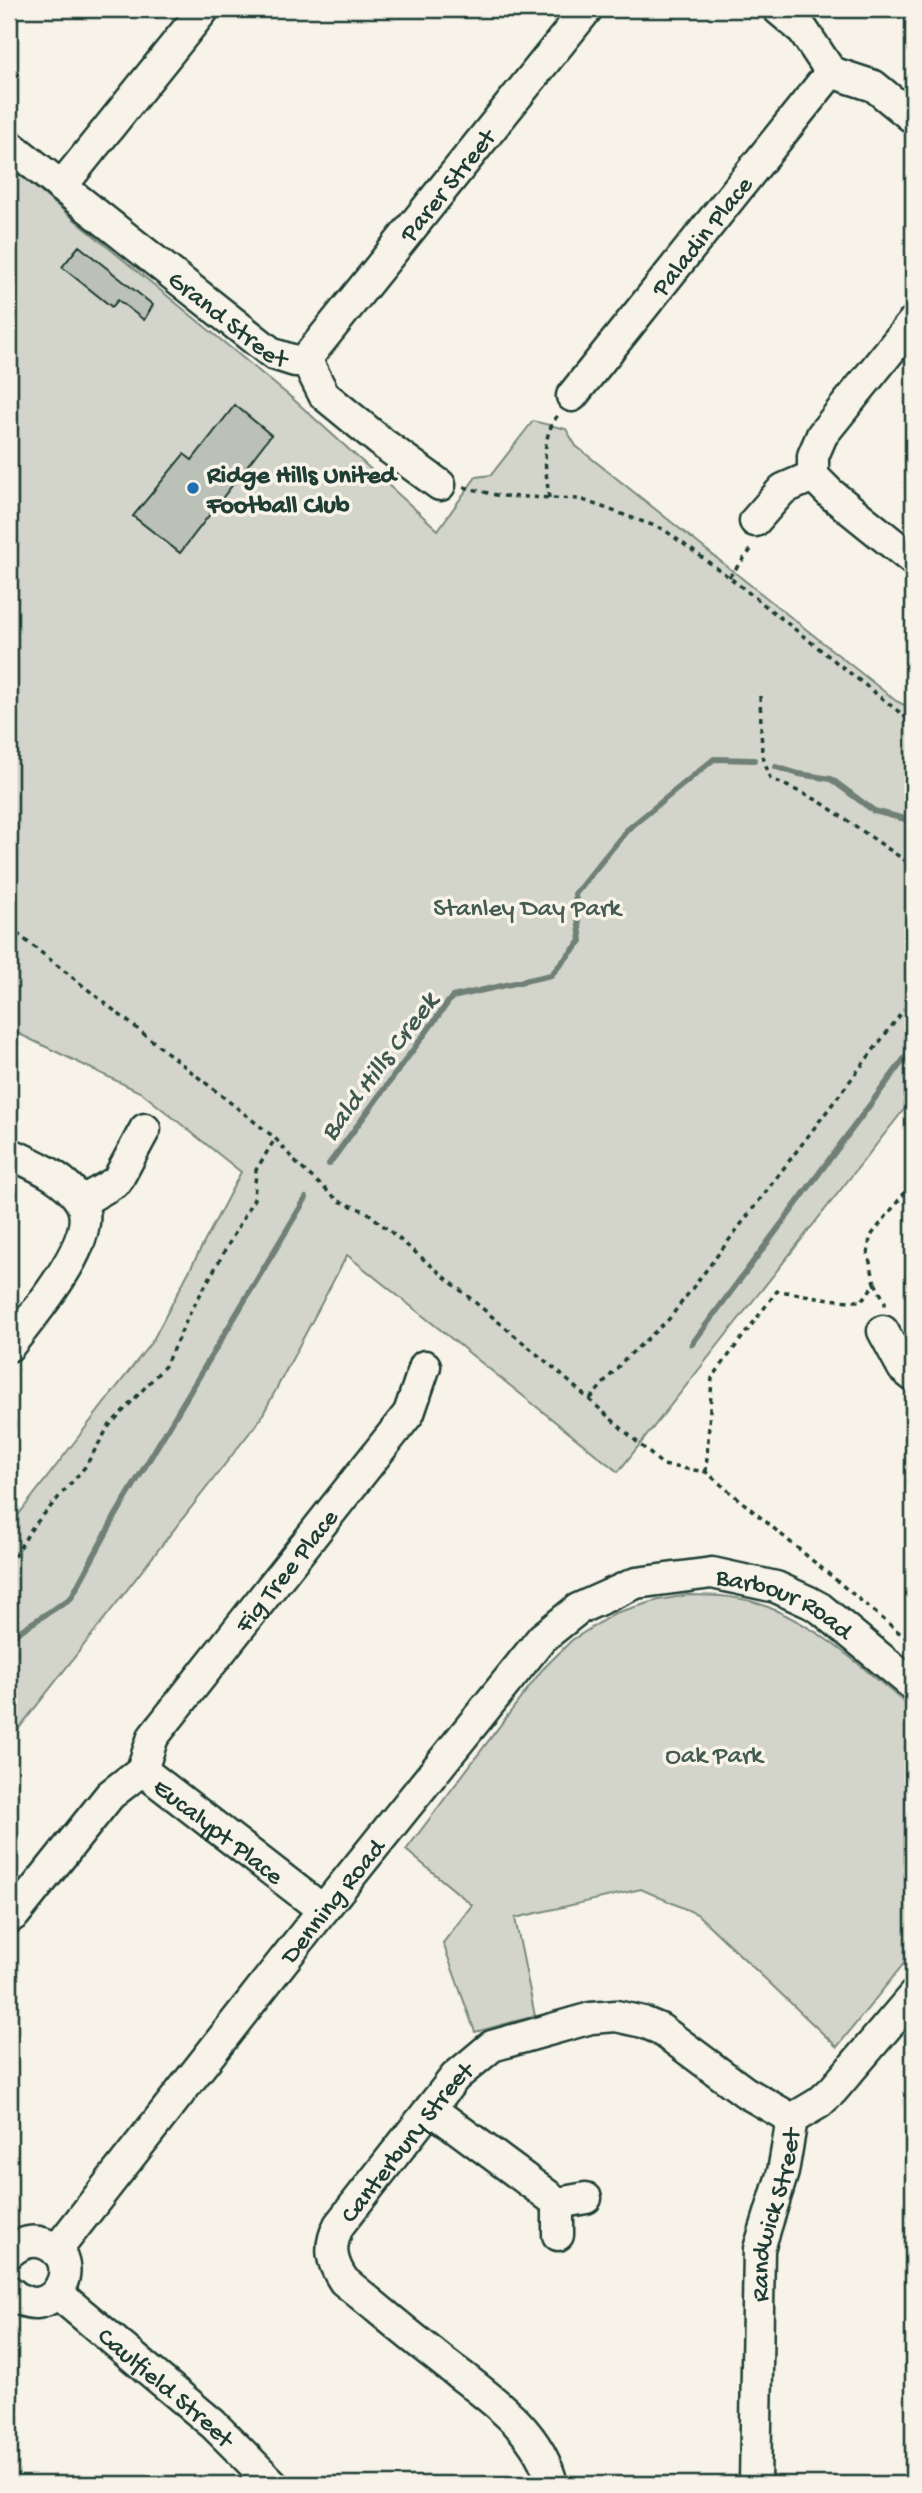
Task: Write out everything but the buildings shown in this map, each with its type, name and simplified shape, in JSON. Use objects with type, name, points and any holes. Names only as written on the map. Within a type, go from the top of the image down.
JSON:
[{"type":"street","points":[[61,187],[204,9]]},
{"type":"street","name":"Parer Street","points":[[306,359],[587,9]]},
{"type":"street","points":[[778,9],[803,30],[831,72],[874,86],[913,118]]},
{"type":"street","name":"Paladin Place","points":[[572,396],[831,72]]},
{"type":"street","name":"Grand Street","points":[[9,145],[273,354],[295,361],[306,359],[324,395],[385,445],[440,485]]},
{"type":"street","points":[[913,322],[822,435],[813,456],[813,475],[831,495],[913,561]]},
{"type":"street","points":[[755,521],[783,489],[813,475]]},
{"type":"street","points":[[81,1202],[117,1181],[145,1129]]},
{"type":"street","points":[[9,1153],[54,1175],[81,1202],[85,1224],[64,1275],[9,1346]]},
{"type":"street","points":[[883,1331],[902,1368],[913,1376]]},
{"type":"street","name":"Fig Tree Place","points":[[142,1770],[153,1737],[409,1413],[425,1366]]},
{"type":"street","name":"Barbour Road","points":[[636,1583],[712,1573],[776,1587],[820,1608],[913,1685]]},
{"type":"street","name":"Denning Road","points":[[56,2251],[323,1910],[542,1637],[578,1609],[636,1583]]},
{"type":"street","name":"Eucalypt Place","points":[[9,1918],[110,1795],[142,1770],[323,1910]]},
{"type":"street","name":"Randwick Street","points":[[755,2484],[759,2249],[783,2172],[792,2119],[819,2103],[833,2090],[913,1996]]},
{"type":"street","name":"Canterbury Street","points":[[552,2484],[545,2463],[522,2428],[345,2281],[335,2268],[331,2253],[332,2238],[339,2225],[455,2077],[492,2046],[591,2018],[616,2016],[660,2029],[745,2092],[792,2119]]},
{"type":"street","points":[[431,2109],[572,2201],[558,2235]]},
{"type":"street","points":[[9,2253],[26,2242],[47,2245],[56,2251],[64,2267],[64,2276],[57,2292],[43,2302],[34,2304],[11,2300]]},
{"type":"street","name":"Caulfield Street","points":[[57,2292],[213,2424],[273,2484]]},
{"type":"path","points":[[549,499],[544,443],[552,422],[572,396]]},
{"type":"path","points":[[440,485],[466,487],[500,496],[580,499],[663,529],[729,577],[913,723]]},
{"type":"path","points":[[760,696],[762,754],[770,778],[820,801],[913,866]]},
{"type":"path","points":[[9,927],[275,1138],[298,1165],[339,1200],[367,1212],[590,1399],[663,1465],[706,1472],[913,1644]]},
{"type":"path","points":[[590,1399],[624,1360],[669,1319],[913,998]]},
{"type":"path","points":[[9,1565],[32,1528],[85,1467],[109,1426],[165,1366],[191,1311],[254,1199],[256,1170],[275,1138]]},
{"type":"path","points":[[706,1472],[712,1378],[777,1291],[844,1302],[862,1301],[876,1283],[868,1254],[870,1237],[913,1182]]},
{"type":"green space","name":"Stanley Day Park","points":[[9,166],[293,399],[438,530],[476,477],[491,475],[533,421],[566,429],[576,446],[896,701],[913,709],[913,1098],[618,1472],[347,1255],[261,1418],[9,1741],[9,1527],[153,1340],[241,1172],[142,1093],[9,1029]]},
{"type":"green space","name":"Oak Park","points":[[688,1595],[739,1598],[788,1616],[844,1652],[913,1710],[913,1952],[837,2047],[697,1914],[641,1889],[515,1918],[535,2016],[475,2032],[443,1943],[472,1905],[406,1850],[542,1670],[572,1640],[615,1613]]},
{"type":"waterway","name":"Bald Hills Creek","points":[[329,1164],[452,997],[551,975],[581,941],[575,894],[627,830],[714,759],[754,760]]},
{"type":"waterway","name":"Bald Hills Creek","points":[[776,767],[831,779],[874,811],[913,821]]},
{"type":"waterway","points":[[692,1344],[913,1047]]},
{"type":"waterway","name":"Bald Hills Creek","points":[[9,1638],[71,1598],[116,1515],[306,1198]]},
{"type":"place","name":"Ridge Hills United Football Club","points":[[193,488]]}]
